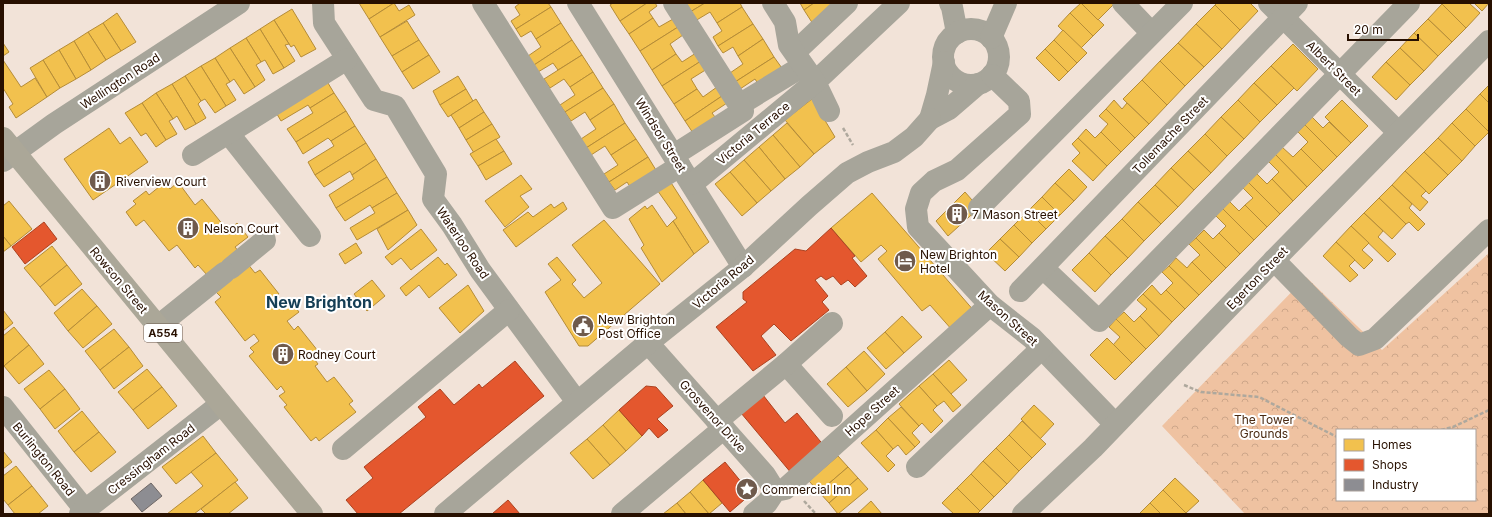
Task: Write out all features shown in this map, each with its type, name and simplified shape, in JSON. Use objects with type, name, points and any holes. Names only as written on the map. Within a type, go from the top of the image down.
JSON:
[{"type":"main road","name":"Rowson Street","points":[[7,150],[158,326],[312,514]]},
{"type":"street","name":"Wellington Road","points":[[7,150],[239,3]]},
{"type":"street","name":"Waterloo Road","points":[[323,3],[324,23],[374,100],[395,106],[436,174],[433,199],[452,225],[480,270],[577,402]]},
{"type":"street","points":[[484,3],[613,208],[743,112],[674,3]]},
{"type":"street","name":"Windsor Street","points":[[578,3],[743,267]]},
{"type":"street","points":[[773,3],[785,22],[789,45],[804,67],[829,111]]},
{"type":"street","points":[[804,67],[847,3]]},
{"type":"street","points":[[739,105],[804,67],[899,3]]},
{"type":"street","points":[[950,3],[957,33]]},
{"type":"street","points":[[991,38],[1006,3]]},
{"type":"street","points":[[1123,3],[1144,25]]},
{"type":"street","points":[[979,208],[1182,3]]},
{"type":"street","points":[[1043,268],[1099,321],[1409,3]]},
{"type":"street","name":"Albert Street","points":[[1283,8],[1341,74],[1398,132]]},
{"type":"street","name":"Tollemache Street","points":[[1020,291],[1283,8]]},
{"type":"street","points":[[966,30],[978,30],[991,38],[996,44],[999,55],[998,64],[995,70],[985,79],[968,84],[960,83],[949,74],[944,62],[944,50],[949,40],[957,33],[966,30]]},
{"type":"street","name":"Egerton Street","points":[[1023,514],[1092,448],[1398,132],[1489,41]]},
{"type":"street","points":[[193,156],[347,59]]},
{"type":"street","name":"Victoria Road","points":[[930,119],[937,96],[944,62]]},
{"type":"street","name":"Victoria Terrace","points":[[692,184],[804,67]]},
{"type":"street","name":"Victoria Road","points":[[445,514],[648,343],[743,267],[847,173],[863,164],[894,152],[914,137],[930,119],[949,109],[985,79]]},
{"type":"street","name":"Mason Street","points":[[985,79],[1019,101],[1020,114],[957,170],[934,181],[921,193],[916,209],[918,227],[990,305],[1032,338],[1115,424]]},
{"type":"street","points":[[228,134],[310,236]]},
{"type":"street","points":[[1274,260],[1349,337],[1359,345],[1374,339],[1489,230]]},
{"type":"street","points":[[158,326],[265,240]]},
{"type":"street","name":"Hope Street","points":[[754,514],[767,503],[775,491],[785,489],[990,305]]},
{"type":"street","points":[[343,449],[509,310]]},
{"type":"street","points":[[622,514],[832,323]]},
{"type":"street","name":"Grosvenor Drive","points":[[648,343],[765,475],[775,491]]},
{"type":"street","points":[[917,467],[1042,348]]},
{"type":"street","points":[[786,364],[832,416]]},
{"type":"street","name":"Cressingham Road","points":[[82,512],[221,404]]},
{"type":"street","name":"Burlington Road","points":[[3,407],[82,512]]},
{"type":"path","points":[[829,111],[845,130],[863,164]]},
{"type":"path","points":[[1161,376],[1201,392],[1259,397],[1336,436]]},
{"type":"path","points":[[1445,429],[1453,427],[1489,410]]},
{"type":"green space","name":"The Tower Grounds","points":[[1489,253],[1489,514],[1245,514],[1162,426],[1306,277],[1382,350]]},
{"type":"building: Homes","points":[[359,3],[394,3],[369,19]]},
{"type":"building: Homes","points":[[394,3],[399,11],[409,5],[415,15],[380,37],[369,19]]},
{"type":"building: Homes","points":[[520,3],[548,3],[551,7],[516,29],[511,21],[520,15],[515,7]]},
{"type":"building: Homes","points":[[613,3],[647,3],[620,21],[610,5]]},
{"type":"building: Homes","points":[[647,3],[655,3],[657,6],[649,12],[653,18],[629,34],[620,21]]},
{"type":"building: Homes","points":[[688,3],[705,3],[690,12],[685,5]]},
{"type":"building: Homes","points":[[705,3],[740,3],[742,7],[717,23],[710,12],[695,21],[690,12]]},
{"type":"building: Homes","points":[[800,3],[814,3],[804,10]]},
{"type":"building: Homes","points":[[814,3],[832,3],[813,24],[804,10]]},
{"type":"building: Homes","points":[[1081,3],[1104,25],[1093,36],[1070,13]]},
{"type":"building: Homes","points":[[1081,3],[1115,3],[1098,20]]},
{"type":"building: Homes","points":[[1217,3],[1250,3],[1258,11],[1240,30],[1215,5]]},
{"type":"building: Homes","points":[[1469,3],[1480,13],[1466,28],[1442,4]]},
{"type":"building: Homes","points":[[1474,3],[1489,3],[1482,11]]},
{"type":"building: Homes","points":[[1442,4],[1466,28],[1452,42],[1428,19]]},
{"type":"building: Homes","points":[[1215,5],[1240,30],[1222,49],[1196,24]]},
{"type":"building: Homes","points":[[551,7],[561,23],[536,39],[531,31],[521,37],[516,29]]},
{"type":"building: Homes","points":[[742,7],[753,24],[718,46],[713,37],[722,31],[717,23]]},
{"type":"building: Homes","points":[[292,9],[316,49],[301,57],[294,45],[291,47],[274,20]]},
{"type":"building: Homes","points":[[117,13],[136,42],[121,51],[103,23]]},
{"type":"building: Homes","points":[[1070,13],[1093,36],[1081,48],[1058,26]]},
{"type":"building: Homes","points":[[653,18],[659,27],[673,19],[678,27],[640,51],[629,34]]},
{"type":"building: Homes","points":[[1428,19],[1452,42],[1438,56],[1414,33]]},
{"type":"building: Homes","points":[[274,20],[289,44],[285,45],[295,61],[284,68],[260,29]]},
{"type":"building: Homes","points":[[407,21],[419,40],[392,56],[380,37]]},
{"type":"building: Homes","points":[[103,23],[121,51],[106,60],[88,32]]},
{"type":"building: Homes","points":[[561,23],[572,40],[534,65],[528,56],[541,47],[536,39]]},
{"type":"building: Homes","points":[[753,24],[763,39],[738,56],[733,47],[723,53],[718,46]]},
{"type":"building: Homes","points":[[1196,24],[1222,49],[1204,67],[1178,43]]},
{"type":"building: Homes","points":[[678,27],[683,35],[670,44],[676,54],[652,70],[640,51]]},
{"type":"building: Homes","points":[[260,29],[284,68],[273,74],[265,60],[261,62],[246,38]]},
{"type":"building: Homes","points":[[1063,30],[1087,53],[1077,63],[1054,40]]},
{"type":"building: Homes","points":[[88,32],[106,60],[91,70],[74,41]]},
{"type":"building: Homes","points":[[1414,33],[1438,56],[1424,71],[1400,48]]},
{"type":"building: Homes","points":[[246,38],[261,62],[256,65],[265,80],[255,87],[230,48]]},
{"type":"building: Homes","points":[[763,39],[774,57],[735,82],[730,73],[743,64],[738,56]]},
{"type":"building: Homes","points":[[419,40],[429,55],[402,72],[392,56]]},
{"type":"building: Homes","points":[[572,40],[582,55],[558,70],[553,63],[538,72],[534,65]]},
{"type":"building: Homes","points":[[1054,40],[1077,63],[1068,72],[1045,49]]},
{"type":"building: Homes","points":[[74,41],[91,70],[76,79],[59,50]]},
{"type":"building: Homes","points":[[3,43],[9,52],[3,56]]},
{"type":"building: Homes","points":[[1178,43],[1204,67],[1185,86],[1160,61]]},
{"type":"building: Homes","points":[[1293,44],[1318,69],[1297,91],[1271,66]]},
{"type":"building: Homes","points":[[230,48],[255,87],[244,94],[234,79],[230,82],[215,58]]},
{"type":"building: Homes","points":[[1400,48],[1424,71],[1410,85],[1386,62]]},
{"type":"building: Homes","points":[[1045,49],[1068,72],[1059,81],[1036,58]]},
{"type":"building: Homes","points":[[59,50],[76,79],[60,88],[43,60]]},
{"type":"building: Homes","points":[[696,53],[701,61],[662,86],[652,70],[676,54],[682,62]]},
{"type":"building: Homes","points":[[429,55],[440,72],[413,89],[402,72]]},
{"type":"building: Homes","points":[[582,55],[593,72],[570,87],[564,79],[550,88],[544,79]]},
{"type":"building: Homes","points":[[774,57],[784,71],[760,87],[755,79],[740,89],[735,82]]},
{"type":"building: Homes","points":[[215,58],[230,82],[226,84],[236,100],[226,106],[201,66]]},
{"type":"building: Homes","points":[[3,60],[21,87],[35,78],[47,97],[16,118],[9,107],[13,104],[3,88]]},
{"type":"building: Homes","points":[[43,60],[60,88],[47,97],[30,68]]},
{"type":"building: Homes","points":[[701,61],[707,69],[691,79],[697,89],[674,104],[662,86]]},
{"type":"building: Homes","points":[[1160,61],[1185,86],[1167,105],[1142,80]]},
{"type":"building: Homes","points":[[1386,62],[1410,85],[1396,100],[1372,77]]},
{"type":"building: Homes","points":[[201,66],[226,106],[215,113],[205,99],[201,101],[185,76]]},
{"type":"building: Homes","points":[[1271,66],[1294,88],[1277,105],[1254,83]]},
{"type":"building: Homes","points":[[593,72],[603,88],[565,112],[560,105],[575,95],[570,87]]},
{"type":"building: Homes","points":[[185,76],[201,101],[198,104],[206,118],[196,124],[172,84]]},
{"type":"building: Homes","points":[[458,76],[466,89],[440,105],[433,91]]},
{"type":"building: Homes","points":[[325,78],[334,93],[310,108],[308,105],[281,121],[274,109]]},
{"type":"building: Homes","points":[[1142,80],[1167,105],[1149,124],[1123,99]]},
{"type":"building: Homes","points":[[1254,83],[1277,105],[1260,122],[1238,100]]},
{"type":"building: Homes","points":[[172,84],[196,124],[185,130],[177,116],[173,119],[156,93]]},
{"type":"building: Homes","points":[[1489,85],[1489,103],[1480,94]]},
{"type":"building: Homes","points":[[717,87],[722,96],[685,121],[674,104],[697,89],[703,97]]},
{"type":"building: Homes","points":[[603,88],[614,104],[590,120],[585,112],[571,121],[565,112]]},
{"type":"building: Homes","points":[[466,89],[473,101],[448,117],[440,105]]},
{"type":"building: Homes","points":[[156,93],[173,119],[169,121],[177,134],[166,140],[142,103]]},
{"type":"building: Homes","points":[[334,93],[346,111],[296,142],[287,129],[313,113],[310,108]]},
{"type":"building: Homes","points":[[1480,94],[1489,103],[1489,132],[1466,109]]},
{"type":"building: Homes","points":[[722,96],[727,103],[712,113],[718,121],[695,136],[685,121]]},
{"type":"building: Homes","points":[[476,99],[484,112],[459,128],[451,115]]},
{"type":"building: Homes","points":[[812,99],[835,137],[814,154],[785,120]]},
{"type":"building: Homes","points":[[1114,100],[1122,109],[1127,103],[1149,124],[1135,138],[1106,109]]},
{"type":"building: Homes","points":[[1238,100],[1260,122],[1244,139],[1221,117]]},
{"type":"building: Homes","points":[[1342,100],[1368,126],[1351,143],[1325,117]]},
{"type":"building: Homes","points":[[142,103],[166,140],[156,147],[146,133],[141,136],[125,113]]},
{"type":"building: Homes","points":[[614,104],[625,123],[586,148],[581,139],[596,129],[590,120]]},
{"type":"building: Homes","points":[[1106,109],[1135,138],[1121,152],[1101,132],[1108,124],[1099,116]]},
{"type":"building: Homes","points":[[1466,109],[1489,132],[1475,146],[1452,123]]},
{"type":"building: Homes","points":[[346,111],[355,126],[331,141],[328,138],[303,154],[296,142]]},
{"type":"building: Homes","points":[[484,112],[492,124],[466,140],[459,128]]},
{"type":"building: Homes","points":[[1221,117],[1244,139],[1227,156],[1205,134]]},
{"type":"building: Homes","points":[[1312,117],[1323,128],[1329,122],[1351,143],[1337,157],[1305,125]]},
{"type":"building: Homes","points":[[625,123],[636,139],[611,155],[605,146],[591,155],[586,148]]},
{"type":"building: Homes","points":[[787,123],[814,154],[800,167],[773,135]]},
{"type":"building: Homes","points":[[1452,123],[1475,146],[1462,161],[1438,138]]},
{"type":"building: Homes","points":[[492,124],[500,137],[474,153],[466,140]]},
{"type":"building: Homes","points":[[1305,125],[1337,157],[1323,171],[1301,149],[1308,142],[1298,132]]},
{"type":"building: Homes","points":[[355,126],[366,143],[315,175],[308,162],[334,146],[331,141]]},
{"type":"building: Homes","name":"Riverview Court","points":[[109,128],[120,144],[130,137],[148,162],[93,200],[64,159]]},
{"type":"building: Homes","points":[[1086,129],[1095,138],[1101,132],[1121,152],[1107,166],[1078,138]]},
{"type":"building: Homes","points":[[1205,134],[1227,156],[1211,173],[1188,151]]},
{"type":"building: Homes","points":[[773,135],[800,167],[785,179],[759,147]]},
{"type":"building: Homes","points":[[1078,138],[1107,166],[1093,181],[1072,161],[1080,153],[1072,144]]},
{"type":"building: Homes","points":[[1438,138],[1462,161],[1448,175],[1424,152]]},
{"type":"building: Homes","points":[[496,139],[504,151],[478,166],[470,154]]},
{"type":"building: Homes","points":[[636,139],[648,157],[609,182],[604,174],[618,165],[611,155]]},
{"type":"building: Homes","points":[[366,143],[376,159],[352,175],[350,171],[324,187],[315,175]]},
{"type":"building: Homes","points":[[759,147],[785,179],[771,191],[744,160]]},
{"type":"building: Homes","points":[[1282,147],[1293,157],[1301,149],[1323,171],[1307,187],[1275,154]]},
{"type":"building: Homes","points":[[504,151],[512,164],[486,180],[478,166]]},
{"type":"building: Homes","points":[[1188,151],[1211,173],[1194,190],[1171,168]]},
{"type":"building: Homes","points":[[1424,152],[1448,175],[1429,194],[1405,171]]},
{"type":"building: Homes","points":[[1275,154],[1307,187],[1293,201],[1272,179],[1279,172],[1268,161]]},
{"type":"building: Homes","points":[[648,157],[659,175],[633,191],[627,182],[615,190],[609,182]]},
{"type":"building: Homes","points":[[376,159],[387,177],[336,208],[329,195],[354,179],[352,175]]},
{"type":"building: Homes","points":[[744,160],[771,191],[757,203],[730,172]]},
{"type":"building: Homes","points":[[1171,168],[1194,190],[1178,207],[1155,185]]},
{"type":"building: Homes","points":[[1069,169],[1087,187],[1074,201],[1055,183]]},
{"type":"building: Homes","points":[[1405,171],[1426,191],[1421,196],[1428,202],[1420,211],[1392,185]]},
{"type":"building: Homes","points":[[730,172],[757,203],[742,216],[715,184]]},
{"type":"building: Homes","points":[[1257,174],[1267,184],[1272,179],[1293,201],[1280,214],[1248,182]]},
{"type":"building: Homes","points":[[521,175],[532,189],[520,196],[529,207],[505,227],[485,201]]},
{"type":"building: Homes","points":[[387,177],[397,193],[372,208],[370,205],[345,221],[336,208]]},
{"type":"building: Homes","points":[[668,178],[709,242],[694,254],[673,221],[677,218],[655,187]]},
{"type":"building: Homes","name":"Nelson Court","points":[[165,182],[170,189],[178,182],[195,205],[202,199],[228,231],[237,223],[248,237],[235,247],[239,252],[208,276],[198,265],[195,268],[177,245],[169,251],[144,220],[136,226],[126,212],[136,204],[133,201],[146,191],[149,195]]},
{"type":"building: Homes","points":[[1248,182],[1280,214],[1267,227],[1245,205],[1253,198],[1243,188]]},
{"type":"building: Homes","points":[[1055,183],[1074,201],[1060,215],[1042,197]]},
{"type":"building: Homes","points":[[1155,185],[1178,207],[1161,224],[1138,202]]},
{"type":"building: Homes","points":[[1392,185],[1412,204],[1409,208],[1425,224],[1418,231],[1409,222],[1406,224],[1379,198]]},
{"type":"building: Homes","name":"7 Mason Street","points":[[965,192],[979,208],[948,236],[936,221]]},
{"type":"building: Homes","points":[[397,193],[408,210],[357,240],[350,228],[375,213],[372,208]]},
{"type":"building: Homes","name":"New Brighton Hotel","points":[[872,193],[975,312],[953,331],[930,305],[922,311],[878,259],[887,251],[881,245],[861,262],[831,228]]},
{"type":"building: Homes","points":[[1042,197],[1060,215],[1046,229],[1028,211]]},
{"type":"building: Homes","points":[[1379,198],[1406,224],[1392,239],[1364,213]]},
{"type":"building: Homes","points":[[9,201],[32,229],[11,246],[3,236],[3,206]]},
{"type":"building: Homes","points":[[1229,201],[1239,211],[1245,205],[1267,227],[1254,240],[1222,208]]},
{"type":"building: Homes","points":[[563,202],[567,209],[516,247],[503,230],[528,212],[533,217],[551,204],[554,208]]},
{"type":"building: Homes","points":[[1138,202],[1161,224],[1144,241],[1122,219]]},
{"type":"building: Homes","points":[[652,205],[667,227],[673,221],[694,254],[662,282],[641,248],[644,245],[629,219],[645,206],[647,209]]},
{"type":"building: Homes","points":[[1222,208],[1254,240],[1240,254],[1219,233],[1226,226],[1215,215]]},
{"type":"building: Homes","points":[[408,210],[417,225],[388,250],[377,229]]},
{"type":"building: Homes","points":[[1028,211],[1046,229],[1032,243],[1014,225]]},
{"type":"building: Homes","points":[[1364,213],[1383,231],[1378,237],[1396,254],[1388,262],[1351,226]]},
{"type":"building: Homes","points":[[1122,219],[1144,241],[1128,258],[1105,236]]},
{"type":"building: Homes","points":[[604,220],[660,284],[588,346],[579,346],[545,292],[561,280],[548,264],[557,257],[576,280],[572,284],[584,298],[602,283],[572,245]]},
{"type":"building: Homes","points":[[1014,225],[1032,243],[1019,257],[1000,239]]},
{"type":"building: Homes","points":[[1351,226],[1369,243],[1362,250],[1373,260],[1364,269],[1336,242]]},
{"type":"building: Homes","points":[[421,229],[437,250],[411,270],[401,258],[392,265],[385,257]]},
{"type":"building: Homes","points":[[1204,230],[1213,239],[1219,233],[1240,254],[1226,268],[1196,238]]},
{"type":"building: Homes","points":[[3,236],[11,246],[3,252]]},
{"type":"building: Homes","points":[[1105,236],[1128,258],[1111,275],[1089,253]]},
{"type":"building: Homes","points":[[1196,238],[1226,268],[1212,282],[1192,262],[1200,255],[1189,244]]},
{"type":"building: Homes","points":[[1000,239],[1019,257],[1005,271],[986,253]]},
{"type":"building: Homes","points":[[1336,242],[1355,260],[1349,266],[1358,275],[1350,282],[1323,256]]},
{"type":"building: Homes","points":[[356,243],[362,253],[345,264],[339,254]]},
{"type":"building: Homes","points":[[52,246],[67,265],[40,287],[24,268]]},
{"type":"building: Homes","points":[[1089,253],[1111,275],[1095,292],[1072,270]]},
{"type":"building: Homes","points":[[438,257],[445,265],[447,263],[457,275],[429,298],[419,285],[406,296],[400,288]]},
{"type":"building: Homes","points":[[1176,258],[1187,268],[1192,262],[1212,282],[1199,295],[1169,266]]},
{"type":"building: Homes","name":"Rodney Court","points":[[247,263],[255,273],[260,270],[279,294],[273,299],[283,310],[292,303],[299,312],[287,321],[294,330],[298,326],[318,351],[312,356],[318,364],[315,366],[327,382],[334,377],[353,401],[349,404],[356,412],[319,441],[316,437],[311,441],[284,407],[287,405],[279,396],[285,392],[281,386],[277,390],[249,356],[254,352],[250,348],[259,341],[254,334],[245,341],[215,302],[221,297],[214,290]]},
{"type":"building: Homes","points":[[67,265],[82,284],[55,306],[40,287]]},
{"type":"building: Homes","points":[[1169,266],[1199,295],[1185,309],[1166,290],[1173,283],[1162,272]]},
{"type":"building: Homes","points":[[372,280],[385,296],[367,311],[354,294]]},
{"type":"building: Homes","points":[[468,285],[484,311],[460,333],[439,308]]},
{"type":"building: Homes","points":[[1152,285],[1161,295],[1166,290],[1185,309],[1172,322],[1143,294]]},
{"type":"building: Homes","points":[[82,289],[97,306],[68,331],[54,313]]},
{"type":"building: Homes","points":[[1143,294],[1172,322],[1159,336],[1140,316],[1147,309],[1137,300]]},
{"type":"building: Homes","points":[[97,306],[112,324],[83,348],[68,331]]},
{"type":"building: Homes","points":[[3,310],[13,323],[3,331]]},
{"type":"building: Homes","points":[[1124,312],[1134,322],[1140,316],[1159,336],[1146,349],[1116,319]]},
{"type":"building: Homes","points":[[902,316],[922,337],[904,353],[885,332]]},
{"type":"building: Homes","points":[[1116,319],[1146,349],[1132,363],[1113,345],[1120,337],[1109,327]]},
{"type":"building: Homes","points":[[14,327],[29,345],[4,366],[3,336]]},
{"type":"building: Homes","points":[[114,329],[129,347],[100,370],[85,351]]},
{"type":"building: Homes","points":[[885,332],[904,353],[886,369],[867,348]]},
{"type":"building: Homes","points":[[1107,338],[1132,363],[1115,380],[1090,355]]},
{"type":"building: Homes","points":[[29,345],[44,364],[19,384],[4,366]]},
{"type":"building: Homes","points":[[129,347],[143,366],[114,389],[100,370]]},
{"type":"building: Homes","points":[[864,351],[885,374],[867,391],[846,367]]},
{"type":"building: Homes","points":[[949,360],[967,380],[951,394],[933,374]]},
{"type":"building: Homes","points":[[846,367],[867,391],[848,407],[827,384]]},
{"type":"building: Homes","points":[[147,369],[162,387],[133,410],[118,392]]},
{"type":"building: Homes","points":[[49,370],[65,389],[40,409],[24,389]]},
{"type":"building: Homes","points":[[933,374],[961,405],[953,412],[944,401],[937,406],[919,386]]},
{"type":"building: Homes","points":[[919,386],[937,406],[933,410],[943,421],[931,433],[922,423],[919,426],[899,404]]},
{"type":"building: Homes","points":[[162,387],[177,406],[148,429],[133,410]]},
{"type":"building: Homes","points":[[65,389],[80,409],[55,429],[40,409]]},
{"type":"building: Homes","points":[[1034,405],[1054,424],[1040,439],[1021,419]]},
{"type":"building: Homes","points":[[901,407],[919,426],[912,433],[920,442],[915,447],[888,418]]},
{"type":"building: Homes","points":[[619,410],[642,436],[626,451],[603,425]]},
{"type":"building: Homes","points":[[82,411],[99,432],[74,452],[58,431]]},
{"type":"building: Homes","points":[[888,418],[915,447],[906,455],[898,445],[893,449],[876,430]]},
{"type":"building: Homes","points":[[1022,421],[1046,444],[1032,458],[1009,435]]},
{"type":"building: Homes","points":[[603,425],[626,451],[610,465],[587,439]]},
{"type":"building: Homes","points":[[876,430],[893,449],[886,456],[895,465],[888,472],[861,443]]},
{"type":"building: Homes","points":[[99,432],[116,452],[91,472],[74,452]]},
{"type":"building: Homes","points":[[1009,435],[1032,458],[1019,471],[996,448]]},
{"type":"building: Homes","points":[[203,436],[216,453],[176,484],[162,467]]},
{"type":"building: Homes","points":[[587,439],[610,465],[593,479],[570,453]]},
{"type":"building: Homes","points":[[996,448],[1019,471],[1007,484],[983,461]]},
{"type":"building: Homes","points":[[3,451],[12,462],[3,469]]},
{"type":"building: Homes","points":[[216,453],[238,480],[194,514],[167,514],[203,486],[191,472]]},
{"type":"building: Homes","points":[[838,456],[848,467],[819,492],[809,481]]},
{"type":"building: Homes","points":[[983,461],[1007,484],[994,497],[971,474]]},
{"type":"building: Homes","points":[[16,466],[32,486],[8,505],[3,499],[3,476]]},
{"type":"building: Homes","points":[[848,467],[858,478],[829,503],[819,492]]},
{"type":"building: Homes","points":[[971,474],[994,497],[980,511],[957,488]]},
{"type":"building: Homes","points":[[858,478],[868,489],[838,514],[829,503]]},
{"type":"building: Homes","points":[[1175,478],[1199,501],[1186,513],[1163,490]]},
{"type":"building: Homes","points":[[703,480],[722,503],[709,514],[690,492]]},
{"type":"building: Homes","points":[[235,482],[248,498],[228,514],[206,514],[201,509]]},
{"type":"building: Homes","points":[[32,486],[48,506],[38,514],[15,514],[8,505]]},
{"type":"building: Homes","points":[[957,488],[980,511],[977,514],[954,514],[942,503]]},
{"type":"building: Homes","points":[[1163,490],[1186,513],[1185,514],[1161,514],[1150,503]]},
{"type":"building: Homes","points":[[690,492],[709,514],[686,514],[677,503]]},
{"type":"building: Homes","points":[[871,501],[882,514],[857,514]]},
{"type":"building: Homes","points":[[677,503],[686,514],[663,514]]},
{"type":"building: Homes","points":[[1150,503],[1161,514],[1139,514]]},
{"type":"building: Shops","points":[[44,222],[57,239],[25,264],[12,247]]},
{"type":"building: Shops","points":[[831,228],[855,256],[852,258],[867,276],[855,287],[848,280],[841,285],[833,276],[826,280],[821,276],[815,280],[828,296],[822,302],[829,310],[791,341],[774,324],[761,336],[776,355],[753,371],[716,327],[747,302],[743,299],[743,292],[795,249],[806,251]]},
{"type":"building: Shops","points":[[515,361],[544,396],[399,514],[358,514],[346,500],[373,478],[364,467],[426,417],[418,407],[440,389],[454,405],[479,384],[482,388]]},
{"type":"building: Shops","points":[[646,386],[656,387],[673,406],[657,419],[668,430],[658,438],[649,428],[642,436],[619,410]]},
{"type":"building: Shops","points":[[763,395],[785,423],[797,413],[825,447],[792,474],[741,413]]},
{"type":"building: Shops","points":[[725,462],[751,494],[730,512],[703,480]]},
{"type":"building: Shops","points":[[508,500],[520,514],[492,514]]},
{"type":"building: Industry","points":[[151,483],[162,496],[142,512],[131,499]]},
{"type":"place","name":"Riverview Court","points":[[100,181]]},
{"type":"place","name":"7 Mason Street","points":[[957,214]]},
{"type":"place","name":"Nelson Court","points":[[188,228]]},
{"type":"place","name":"New Brighton Hotel","points":[[905,261]]},
{"type":"place","name":"New Brighton Post Office","points":[[583,326]]},
{"type":"place","name":"Rodney Court","points":[[283,354]]},
{"type":"place","name":"Commercial Inn","points":[[747,489]]},
{"type":"district","name":"New Brighton","points":[[319,302]]}]
